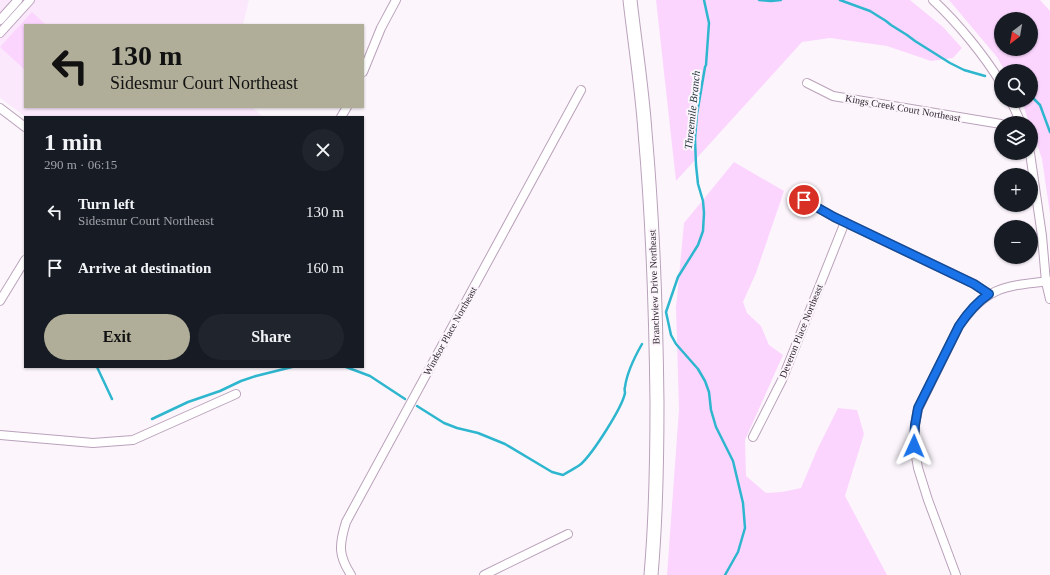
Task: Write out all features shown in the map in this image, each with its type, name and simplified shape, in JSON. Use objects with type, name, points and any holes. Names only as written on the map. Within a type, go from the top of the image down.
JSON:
[{"type":"main road","name":"Branchview Drive Northeast","points":[[630,0],[645,131],[654,267],[657,457],[652,575]]},
{"type":"street","points":[[0,20],[18,0]]},
{"type":"street","points":[[0,33],[30,0]]},
{"type":"street","points":[[364,70],[381,28],[396,0]]},
{"type":"street","points":[[933,0],[945,11],[994,72]]},
{"type":"street","name":"Kings Creek Court Northeast","points":[[807,84],[834,96],[994,123]]},
{"type":"street","name":"Windsor Place Northeast","points":[[351,575],[343,563],[341,553],[341,544],[346,522],[581,90]]},
{"type":"street","points":[[0,108],[24,126]]},
{"type":"street","points":[[1031,160],[1050,299]]},
{"type":"street","points":[[804,200],[845,222],[974,284],[989,294]]},
{"type":"street","name":"Deveron Place Northeast","points":[[753,437],[782,380],[845,222]]},
{"type":"street","points":[[0,301],[24,262]]},
{"type":"street","points":[[956,575],[918,468],[914,446],[915,425],[918,408],[959,326],[967,314],[983,298],[989,294],[1010,286],[1048,281]]},
{"type":"street","points":[[0,434],[93,443],[133,440],[236,394]]},
{"type":"street","points":[[484,575],[568,534]]},
{"type":"shaded area","points":[[0,0],[249,0],[243,24],[24,24],[24,108],[253,108],[262,116],[25,116],[0,98]]},
{"type":"shaded area","points":[[656,0],[910,0],[943,27],[962,48],[953,58],[931,61],[887,46],[830,38],[802,42],[676,181]]},
{"type":"shaded area","points":[[949,0],[1040,0],[1050,11],[1050,214],[1042,159],[1038,147],[1038,116],[1027,116],[1024,108],[1038,108],[1038,64],[1001,64],[996,56],[1038,56],[1038,12],[994,12],[994,53]]},
{"type":"shaded area","points":[[32,12],[45,24],[24,24],[24,69],[0,47]]},
{"type":"shaded area","points":[[734,162],[784,191],[756,273],[743,302],[747,313],[761,326],[769,345],[783,355],[745,440],[746,476],[766,493],[782,492],[801,488],[817,450],[838,408],[857,410],[864,434],[845,496],[887,575],[667,575],[679,409],[676,308],[684,223]]},
{"type":"waterway","name":"Threemile Branch","points":[[704,0],[709,23],[706,65],[697,114],[695,139],[698,184],[703,201],[703,231],[698,245],[678,277],[666,312],[671,335],[676,344],[698,369],[705,381],[709,392],[711,410],[716,427],[733,461],[743,503],[745,528],[738,552],[725,575]]},
{"type":"waterway","points":[[759,0],[781,0]]},
{"type":"waterway","points":[[840,0],[870,11],[950,63],[964,70],[985,76]]},
{"type":"waterway","points":[[1038,103],[1050,132]]},
{"type":"waterway","points":[[417,406],[444,423],[478,433],[505,444],[552,472],[563,475],[581,464],[599,441],[613,419],[623,400],[629,370],[642,344]]},
{"type":"waterway","points":[[97,368],[112,399]]},
{"type":"waterway","points":[[152,419],[188,402],[220,391],[241,381],[288,368]]},
{"type":"waterway","points":[[349,368],[370,376],[405,399]]},
{"type":"route","points":[[804,200],[834,217],[974,284],[989,294],[967,314],[959,326],[918,408],[915,425],[914,446]]}]
